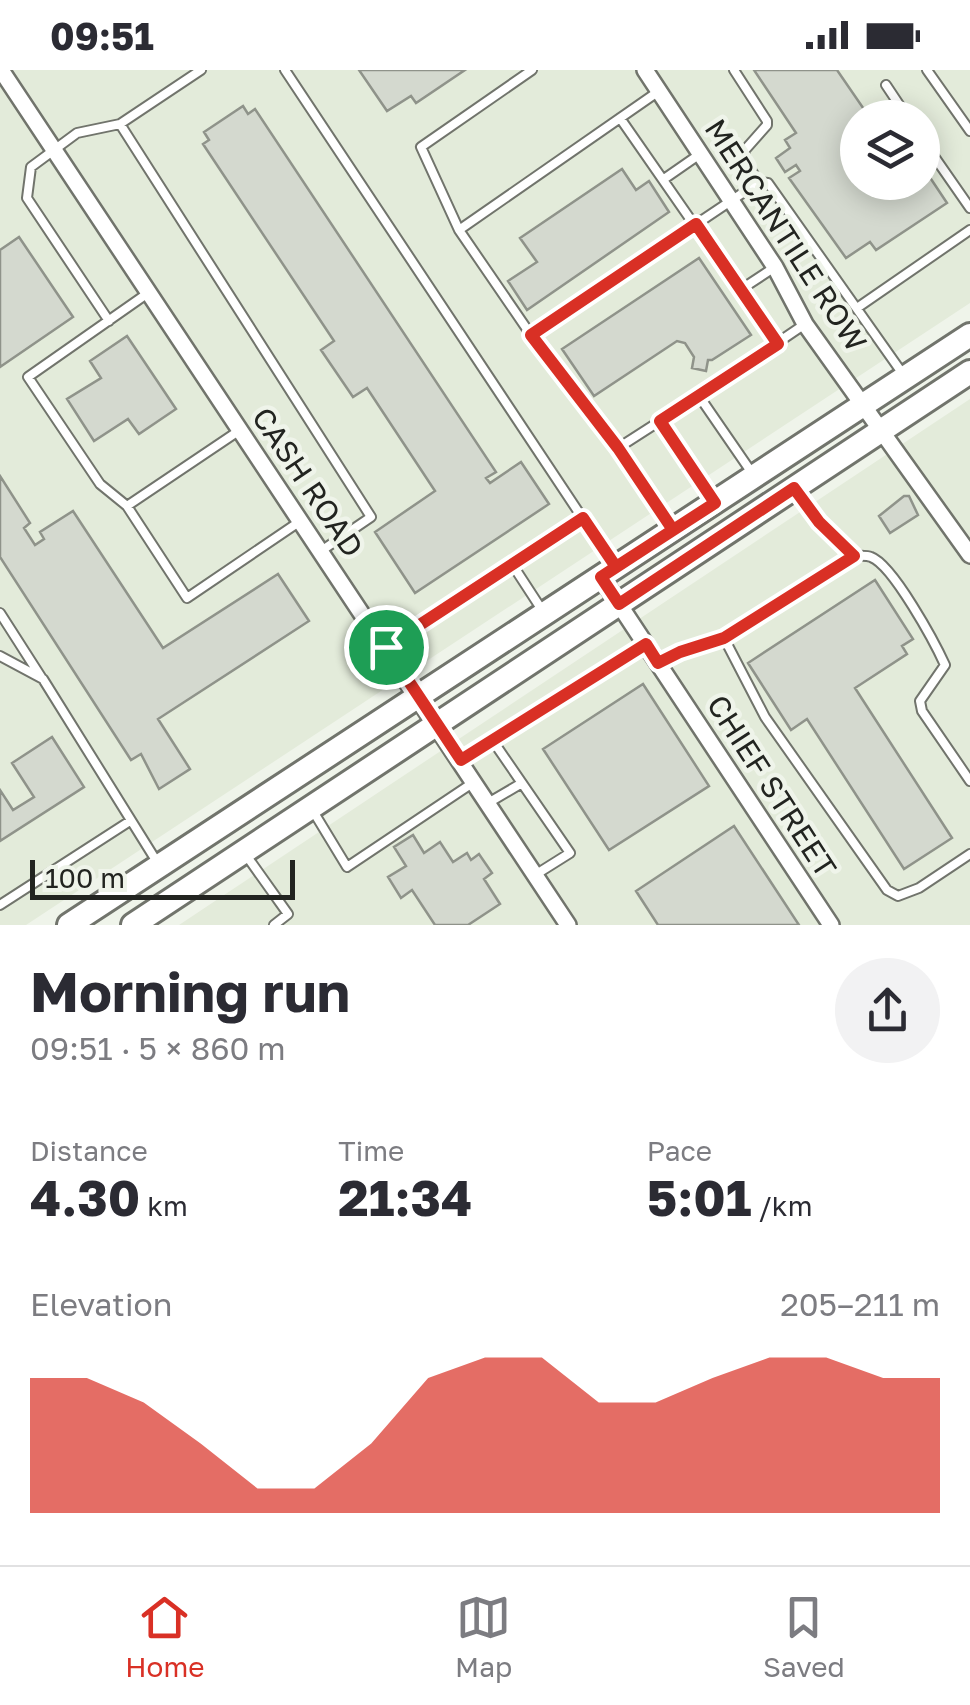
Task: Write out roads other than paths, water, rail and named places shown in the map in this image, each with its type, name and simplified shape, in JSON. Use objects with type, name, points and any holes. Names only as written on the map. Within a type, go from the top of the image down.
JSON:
[{"type":"main road","points":[[69,925],[95,918],[159,866],[970,335]]},
{"type":"main road","points":[[132,925],[970,372]]},
{"type":"main road","points":[[242,812],[253,845]]},
{"type":"main road","points":[[181,852],[200,880]]},
{"type":"street","name":"CASH ROAD","points":[[1,70],[568,925]]},
{"type":"street","name":"MERCANTILE ROW","points":[[645,70],[775,267],[806,324],[970,554]]},
{"type":"street","name":"CHIEF STREET","points":[[608,572],[619,604],[831,925]]},
{"type":"lane","points":[[109,321],[26,198],[31,167],[77,133],[120,124],[201,70]]},
{"type":"lane","points":[[285,70],[583,518],[608,572]]},
{"type":"lane","points":[[532,70],[421,147],[458,230],[531,335],[618,448],[673,530]]},
{"type":"lane","points":[[734,70],[767,121],[744,151],[746,164],[759,182]]},
{"type":"lane","points":[[927,70],[970,131]]},
{"type":"lane","points":[[886,86],[896,100]]},
{"type":"lane","points":[[458,230],[659,91]]},
{"type":"lane","points":[[620,118],[778,344]]},
{"type":"lane","points":[[120,124],[371,516],[322,551]]},
{"type":"lane","points":[[664,179],[700,154]]},
{"type":"lane","points":[[940,165],[970,208]]},
{"type":"lane","points":[[531,335],[730,200],[759,182],[768,183],[906,378]]},
{"type":"lane","points":[[857,308],[970,230]]},
{"type":"lane","points":[[740,290],[775,267]]},
{"type":"lane","points":[[150,292],[28,377],[100,484],[127,506],[187,598],[301,521]]},
{"type":"lane","points":[[618,448],[806,324]]},
{"type":"lane","points":[[699,396],[755,477]]},
{"type":"lane","points":[[660,421],[715,503]]},
{"type":"lane","points":[[127,506],[240,430]]},
{"type":"lane","points":[[794,488],[819,522],[854,556]]},
{"type":"lane","points":[[386,647],[583,518]]},
{"type":"lane","points":[[658,663],[724,638],[854,556],[871,557],[887,570],[932,638],[945,666],[920,701],[922,711],[970,782]]},
{"type":"lane","points":[[512,564],[544,614]]},
{"type":"lane","points":[[0,613],[159,866]]},
{"type":"lane","points":[[724,638],[765,716],[887,890],[898,896],[919,888],[970,854]]},
{"type":"lane","points":[[461,760],[646,644]]},
{"type":"lane","points":[[0,656],[43,680]]},
{"type":"lane","points":[[494,741],[570,853],[535,875]]},
{"type":"lane","points":[[310,807],[348,868],[474,782]]},
{"type":"lane","points":[[488,803],[522,783]]},
{"type":"lane","points":[[0,905],[130,821]]},
{"type":"lane","points":[[253,845],[288,914],[274,925]]}]
